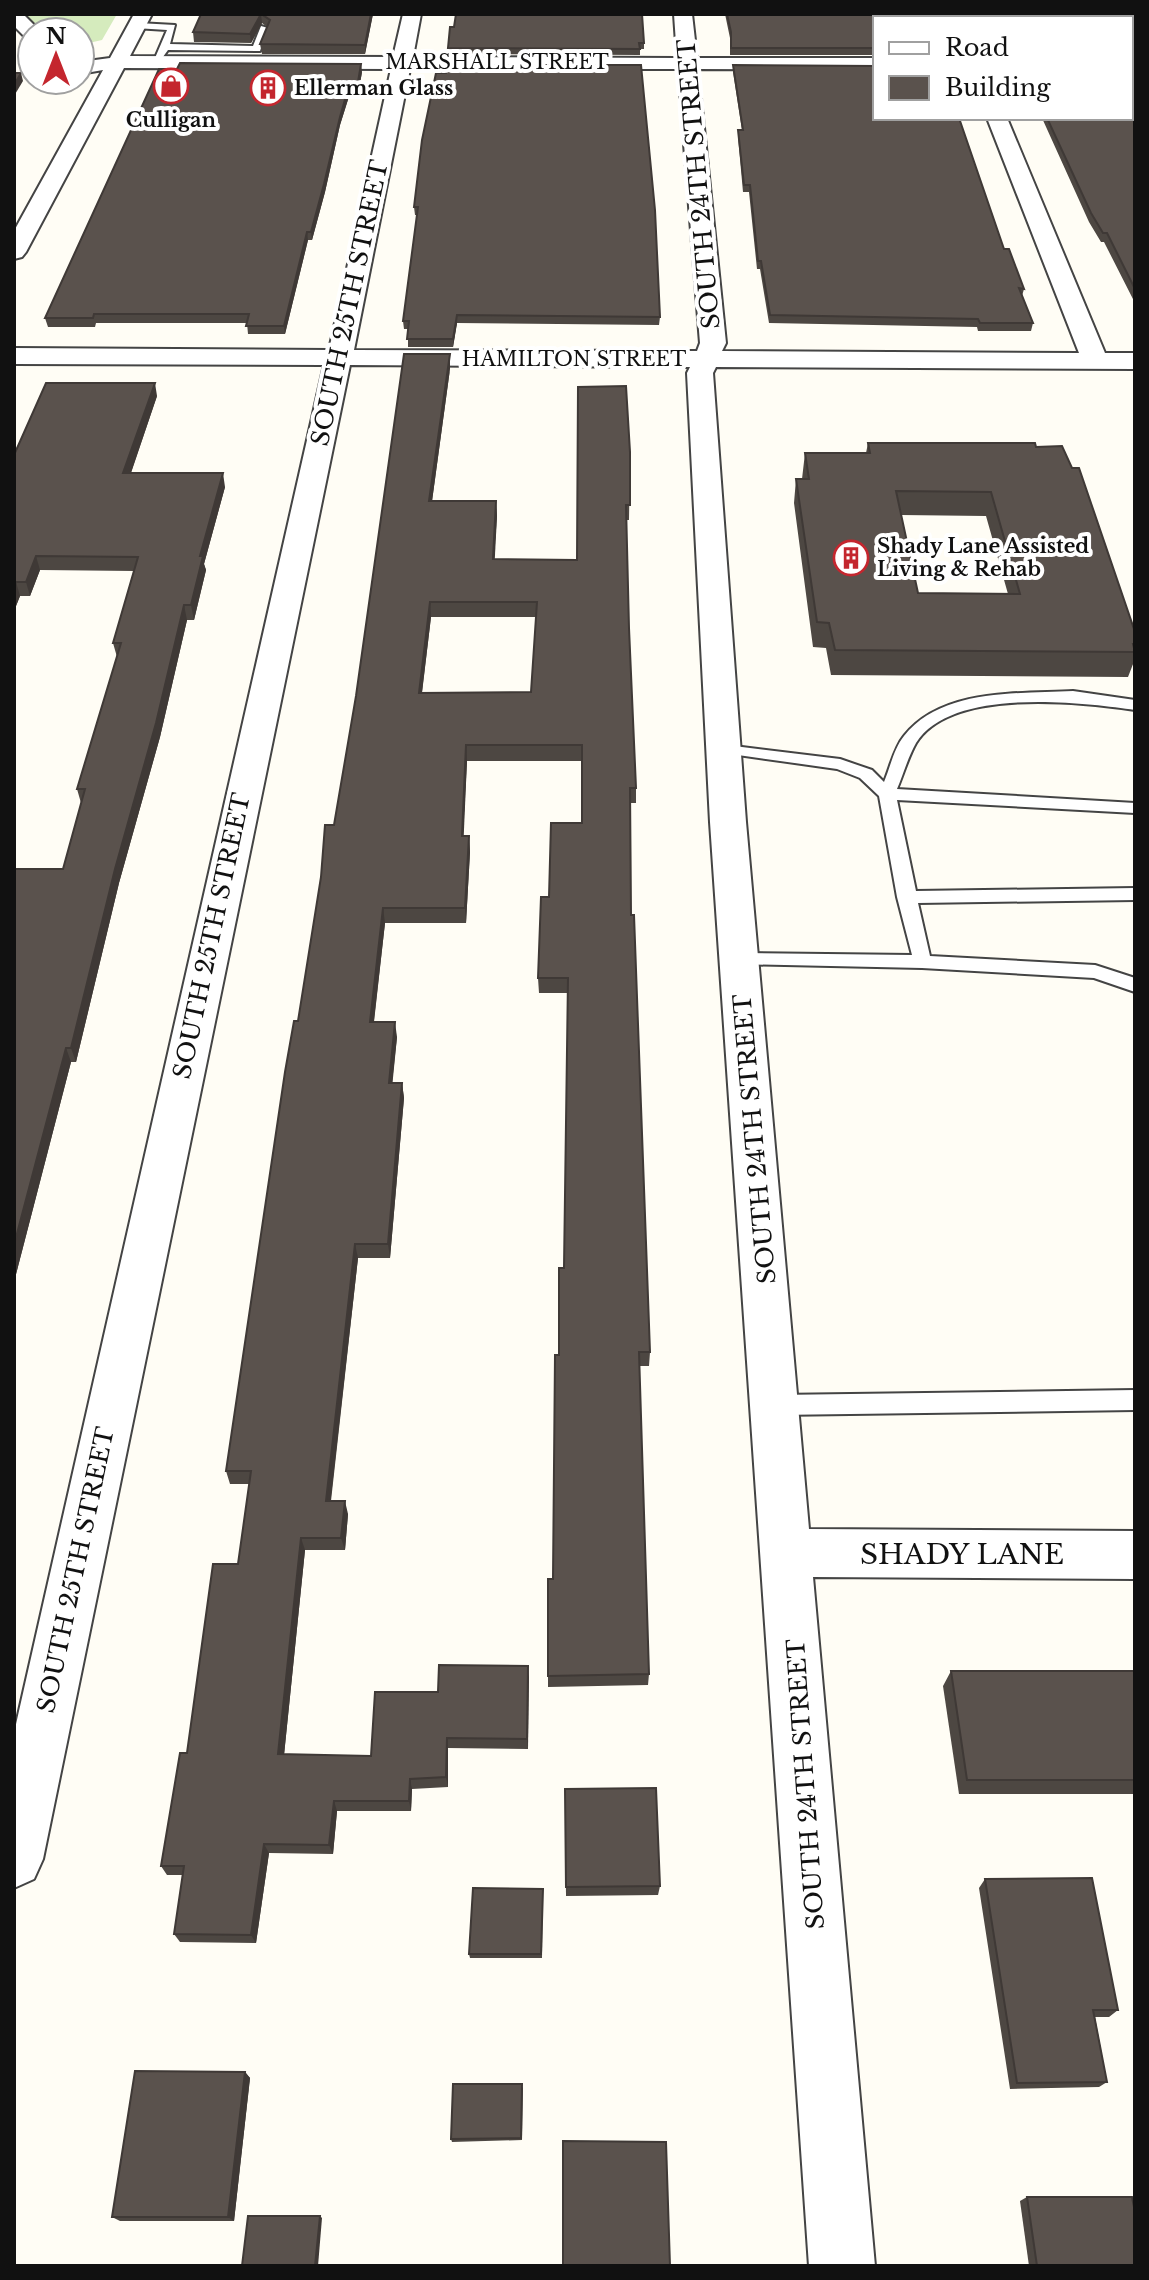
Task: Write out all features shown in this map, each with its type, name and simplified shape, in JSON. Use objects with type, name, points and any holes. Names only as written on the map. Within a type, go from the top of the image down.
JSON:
[{"type":"street","name":"SOUTH 25TH STREET","points":[[14,1859],[412,14]]},
{"type":"street","name":"SOUTH 24TH STREET","points":[[683,14],[713,343],[700,373],[724,748],[842,2266]]},
{"type":"street","points":[[14,252],[140,20]]},
{"type":"street","name":"MARSHALL STREET","points":[[96,66],[162,55],[255,55],[402,62],[873,64]]},
{"type":"street","name":"MARSHALL STREET","points":[[96,56],[119,62]]},
{"type":"street","points":[[998,120],[1095,360]]},
{"type":"street","name":"HAMILTON STREET","points":[[14,356],[1135,361]]},
{"type":"street","name":"SHADY LANE","points":[[788,1553],[1135,1555]]},
{"type":"lane","points":[[140,20],[172,27],[162,55]]},
{"type":"lane","points":[[255,55],[264,28]]},
{"type":"lane","points":[[922,962],[906,897],[887,794],[910,739],[927,722],[950,710],[986,700],[1052,695],[1104,698],[1135,705]]},
{"type":"lane","points":[[724,748],[840,764],[866,774],[887,794],[1135,808]]},
{"type":"lane","points":[[906,897],[1135,894]]},
{"type":"lane","points":[[740,959],[922,962],[1095,972],[1135,985]]},
{"type":"lane","points":[[776,1405],[1135,1400]]},
{"type":"green space","points":[[117,14],[102,40],[96,41],[96,16],[28,16]]},
{"type":"building","points":[[201,14],[261,14],[250,34],[193,32]]},
{"type":"building","points":[[261,14],[371,14],[365,45],[260,44],[270,20]]},
{"type":"building","points":[[456,14],[642,14],[644,43],[639,43],[640,49],[448,48],[450,27],[454,27]]},
{"type":"building","points":[[727,14],[918,16],[873,16],[873,48],[731,48]]},
{"type":"building","points":[[1135,14],[1135,49],[1133,16],[1005,16]]},
{"type":"building","points":[[180,63],[361,64],[358,82],[350,82],[284,326],[246,326],[249,314],[94,314],[93,318],[45,318],[159,69],[177,69]]},
{"type":"building","points":[[447,65],[641,65],[655,210],[660,317],[457,315],[453,339],[407,339],[409,321],[403,321],[418,207],[414,207],[422,140],[436,73],[446,73]]},
{"type":"building","points":[[733,65],[873,66],[873,120],[960,120],[1004,249],[1009,249],[1024,289],[1019,288],[1033,323],[770,315],[761,261],[758,261],[750,185],[744,185],[738,130],[743,130]]},
{"type":"building","points":[[1135,65],[1135,289],[1107,233],[1103,233],[1048,120],[1133,120]]},
{"type":"building","points":[[404,354],[450,354],[429,501],[496,501],[493,559],[577,560],[578,387],[626,386],[630,452],[630,505],[626,505],[629,628],[636,788],[630,788],[631,915],[634,915],[650,1352],[639,1352],[649,1674],[548,1676],[548,1579],[553,1579],[555,1355],[559,1355],[559,1268],[564,1268],[568,978],[538,978],[541,897],[549,897],[551,823],[582,823],[582,745],[466,745],[462,836],[469,836],[465,908],[383,908],[370,1022],[395,1022],[389,1083],[402,1083],[388,1244],[355,1244],[326,1501],[345,1501],[341,1538],[301,1538],[278,1754],[371,1756],[375,1692],[438,1692],[439,1665],[528,1666],[527,1739],[447,1738],[446,1777],[410,1779],[409,1801],[334,1801],[329,1845],[264,1844],[251,1935],[174,1934],[184,1866],[161,1866],[180,1753],[187,1753],[213,1564],[238,1564],[251,1471],[226,1471],[285,1072],[294,1021],[298,1021],[321,877],[325,825],[334,825],[356,696]],"holes":[[[430,602],[537,602],[531,692],[419,693]]]},
{"type":"building","points":[[46,383],[155,383],[123,473],[223,473],[200,556],[203,556],[191,605],[184,605],[71,1048],[66,1048],[14,1245],[14,869],[63,869],[85,789],[77,789],[121,643],[113,643],[138,557],[36,556],[26,582],[16,582],[14,586],[14,455]]},
{"type":"building","name":"Shady Lane Assisted Living & Rehab","points":[[868,443],[1035,443],[1036,447],[1062,446],[1072,468],[1079,468],[1135,632],[1135,652],[835,650],[829,623],[817,622],[796,479],[809,479],[805,453],[870,453]],"holes":[[[896,491],[991,492],[1020,594],[918,593]]]},
{"type":"building","points":[[951,1671],[1135,1671],[1135,1780],[967,1780]]},
{"type":"building","points":[[656,1788],[660,1886],[566,1887],[565,1789]]},
{"type":"building","points":[[1092,1878],[1118,2010],[1093,2010],[1107,2082],[1017,2083],[985,1879]]},
{"type":"building","points":[[473,1888],[543,1889],[541,1954],[469,1954]]},
{"type":"building","points":[[135,2071],[245,2072],[228,2217],[112,2217]]},
{"type":"building","points":[[453,2084],[522,2084],[521,2138],[451,2139]]},
{"type":"building","points":[[563,2141],[666,2142],[670,2266],[563,2266]]},
{"type":"building","points":[[1027,2197],[1132,2197],[1135,2266],[1037,2266]]},
{"type":"building","points":[[248,2216],[320,2216],[315,2266],[242,2266]]},
{"type":"place","name":"Culligan","points":[[171,86]]},
{"type":"place","name":"Ellerman Glass","points":[[268,88]]},
{"type":"place","name":"Shady Lane Assisted Living & Rehab","points":[[851,558]]}]
